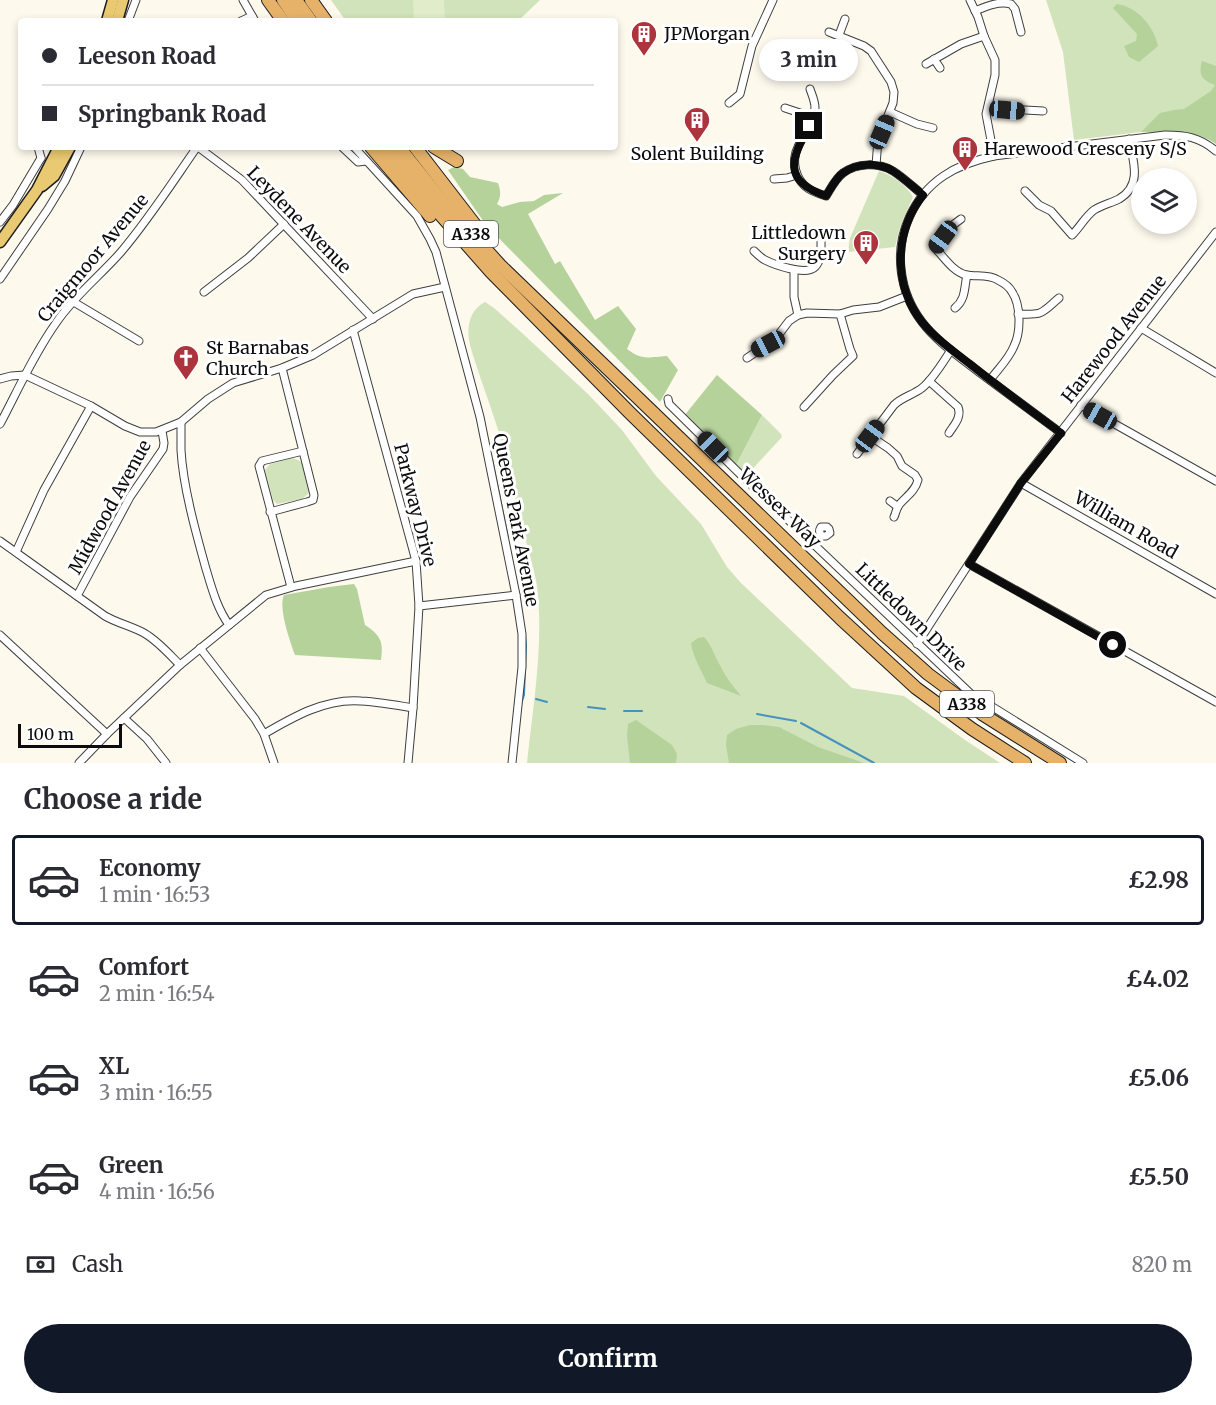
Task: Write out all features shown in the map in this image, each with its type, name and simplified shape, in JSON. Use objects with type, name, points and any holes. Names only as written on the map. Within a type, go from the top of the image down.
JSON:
[{"type":"highway","points":[[268,0],[290,18]]},
{"type":"highway","points":[[283,0],[291,18]]},
{"type":"highway","points":[[311,0],[324,18]]},
{"type":"highway","points":[[297,1],[308,18]]},
{"type":"highway","points":[[373,150],[408,192],[461,249],[488,277],[523,306]]},
{"type":"highway","name":"Wessex Way","points":[[387,150],[490,273],[816,595],[896,671],[931,700],[1025,763]]},
{"type":"highway","name":"Wessex Way","points":[[401,150],[482,247],[882,633],[920,667],[982,714],[1060,763]]},
{"type":"highway","points":[[417,150],[472,223],[550,314]]},
{"type":"highway","points":[[439,150],[457,161]]},
{"type":"main road","points":[[108,18],[113,0]]},
{"type":"main road","points":[[118,18],[123,0]]},
{"type":"main road","points":[[1,238],[37,190],[58,150]]},
{"type":"main road","points":[[37,190],[54,176],[68,150]]},
{"type":"street","points":[[129,18],[136,0]]},
{"type":"street","points":[[243,0],[253,18]]},
{"type":"street","points":[[729,103],[740,94],[752,45],[773,0]]},
{"type":"street","points":[[970,0],[993,54],[996,68],[987,119],[994,156]]},
{"type":"street","points":[[975,12],[991,5],[1007,3],[1014,6],[1021,32]]},
{"type":"street","points":[[1017,16],[1027,15]]},
{"type":"street","points":[[840,35],[845,19]]},
{"type":"street","points":[[829,32],[864,46],[875,56],[893,87],[894,97],[890,112],[878,140],[876,165]]},
{"type":"street","points":[[926,64],[961,44],[984,36]]},
{"type":"street","points":[[934,59],[940,68]]},
{"type":"street","points":[[810,89],[815,108],[795,156],[795,169],[807,188],[826,196]]},
{"type":"street","points":[[1033,110],[1035,101]]},
{"type":"street","points":[[784,108],[812,117]]},
{"type":"street","points":[[988,108],[1043,111]]},
{"type":"street","points":[[890,112],[917,124],[933,128]]},
{"type":"street","points":[[1061,433],[951,350],[922,322],[907,296],[902,276],[900,249],[906,225],[916,203],[937,180],[948,172],[967,163],[994,156],[1164,135],[1194,137],[1216,151]]},
{"type":"street","points":[[1064,240],[1072,235],[1096,209],[1122,198],[1130,189],[1135,178],[1135,168],[1129,139]]},
{"type":"street","points":[[39,150],[40,158],[49,168]]},
{"type":"street","points":[[0,279],[48,210],[80,150]]},
{"type":"street","name":"Craigmoor Avenue","points":[[0,424],[55,324],[72,301],[133,237],[195,150]]},
{"type":"street","name":"Leydene Avenue","points":[[201,150],[242,180],[373,319]]},
{"type":"street","points":[[345,150],[358,162],[366,162]]},
{"type":"street","points":[[356,150],[366,162]]},
{"type":"street","points":[[0,222],[14,205],[40,158]]},
{"type":"street","name":"Queens Park Avenue","points":[[366,162],[417,216],[436,252],[480,417],[522,634],[522,667],[512,763]]},
{"type":"street","points":[[823,206],[837,178],[859,166],[876,165],[892,170],[923,195]]},
{"type":"street","points":[[774,179],[797,175]]},
{"type":"street","points":[[1025,191],[1039,205],[1051,212],[1072,235]]},
{"type":"street","points":[[935,248],[950,227],[961,219]]},
{"type":"street","points":[[204,292],[248,258],[284,224]]},
{"type":"street","name":"Harewood Avenue","points":[[917,644],[1021,483],[1216,232]]},
{"type":"street","points":[[754,251],[766,260],[795,270],[811,270],[820,258],[821,239]]},
{"type":"street","points":[[925,244],[935,248],[963,274],[992,277],[1007,285],[1014,294],[1018,307],[1018,334],[1014,348],[990,380]]},
{"type":"street","points":[[795,270],[794,297],[798,315]]},
{"type":"street","points":[[955,308],[963,298],[967,275]]},
{"type":"street","points":[[0,379],[25,375],[91,406],[125,426],[140,432],[162,431],[182,422],[212,396],[233,383],[282,368],[313,355],[413,294],[445,287]]},
{"type":"street","points":[[747,358],[776,338],[783,327],[798,315],[840,314],[879,307],[907,296]]},
{"type":"street","points":[[1046,298],[1051,304]]},
{"type":"street","points":[[1018,314],[1043,313],[1059,298]]},
{"type":"street","points":[[72,301],[139,341]]},
{"type":"street","points":[[804,407],[833,375],[856,359],[849,349],[840,314]]},
{"type":"street","points":[[1141,328],[1216,373]]},
{"type":"street","name":"Parkway Drive","points":[[353,330],[416,561],[418,606],[408,763]]},
{"type":"street","points":[[857,454],[898,401],[921,389],[951,350]]},
{"type":"street","points":[[270,512],[313,500],[314,495],[282,368]]},
{"type":"street","points":[[929,381],[960,411],[960,416],[949,433]]},
{"type":"street","name":"Littledown Drive","points":[[668,399],[669,404],[970,693],[1083,763]]},
{"type":"street","points":[[1081,405],[1216,481]]},
{"type":"street","points":[[16,552],[44,490],[91,406]]},
{"type":"street","points":[[182,422],[181,451],[198,541],[215,599],[228,626]]},
{"type":"street","name":"Midwood Avenue","points":[[77,596],[130,497],[163,449],[162,431]]},
{"type":"street","points":[[870,436],[897,456],[902,466],[918,480],[912,492],[898,507],[894,517]]},
{"type":"street","points":[[291,587],[259,469],[261,462],[303,451]]},
{"type":"street","name":"William Road","points":[[1021,483],[1216,594]]},
{"type":"street","points":[[890,501],[898,507]]},
{"type":"street","points":[[814,544],[822,536]]},
{"type":"street","points":[[0,541],[112,621],[149,636],[180,665]]},
{"type":"street","points":[[79,763],[180,665],[266,595],[291,587],[416,561]]},
{"type":"street","points":[[969,564],[1216,702]]},
{"type":"street","points":[[418,606],[516,595]]},
{"type":"street","points":[[0,635],[107,734]]},
{"type":"street","points":[[200,648],[233,689],[264,734],[274,763]]},
{"type":"street","points":[[264,734],[291,717],[329,703],[359,700],[413,708]]},
{"type":"street","points":[[124,718],[147,739],[166,763]]},
{"type":"green space","points":[[331,0],[540,0],[521,18],[344,18]]},
{"type":"green space","points":[[413,0],[444,0],[445,18],[414,18]]},
{"type":"green space","points":[[1046,0],[1216,0],[1216,144],[1208,138],[1185,132],[1141,132],[1074,140],[1063,52]]},
{"type":"green space","points":[[1117,4],[1138,13],[1153,31],[1158,46],[1139,62],[1129,57],[1124,46],[1136,41],[1137,34],[1113,8]]},
{"type":"green space","points":[[1202,61],[1216,66],[1216,144],[1189,133],[1141,132],[1160,113],[1184,109],[1211,91],[1215,85],[1202,76]]},
{"type":"green space","points":[[454,167],[463,169],[470,177],[498,183],[500,194],[497,204],[502,207],[534,201],[544,195],[563,193],[528,214],[555,264],[560,261],[595,320],[618,306],[636,329],[627,349],[642,357],[667,356],[678,370],[660,402],[486,225],[448,170]]},
{"type":"green space","points":[[879,171],[898,181],[913,197],[900,227],[895,247],[848,252],[850,238]]},
{"type":"green space","points":[[485,302],[588,394],[622,430],[656,476],[701,524],[727,567],[741,583],[852,688],[904,696],[1000,763],[527,763],[538,653],[537,586],[501,440],[470,345],[468,332],[470,320],[475,310]]},
{"type":"green space","points":[[717,375],[762,415],[736,465],[684,416]]},
{"type":"green space","points":[[762,415],[782,437],[747,475],[736,465]]},
{"type":"green space","points":[[292,458],[302,463],[309,493],[302,499],[277,504],[273,500],[265,470],[270,464]]},
{"type":"green space","points":[[354,584],[365,625],[380,639],[381,660],[295,655],[282,608],[284,595]]},
{"type":"green space","points":[[704,637],[725,675],[741,696],[707,683],[695,659],[691,643]]},
{"type":"green space","points":[[636,720],[672,745],[677,754],[676,763],[630,763],[628,724]]},
{"type":"green space","points":[[750,725],[779,727],[818,747],[864,763],[729,763],[727,735],[736,729]]},
{"type":"waterway","points":[[489,446],[490,450]]},
{"type":"waterway","points":[[492,459],[508,538]]},
{"type":"waterway","points":[[522,701],[525,635]]},
{"type":"waterway","points":[[536,699],[547,702]]},
{"type":"waterway","points":[[588,707],[605,709]]},
{"type":"waterway","points":[[624,711],[642,711]]},
{"type":"waterway","points":[[757,714],[796,721]]},
{"type":"waterway","points":[[801,723],[874,763]]},
{"type":"place","name":"JPMorgan","points":[[644,57]]},
{"type":"place","name":"Solent Building","points":[[697,143]]},
{"type":"place","name":"Harewood Cresceny S/S","points":[[965,172]]},
{"type":"place","name":"Littledown Surgery","points":[[866,266]]},
{"type":"place","name":"St Barnabas Church","points":[[186,381]]},
{"type":"route","points":[[809,126],[796,150],[794,162],[797,175],[811,191],[826,196],[837,178],[843,173],[859,166],[876,165],[892,170],[923,195],[911,212],[900,249],[902,276],[907,296],[915,312],[929,330],[951,350],[1061,433],[1021,483],[969,564],[1113,645]]}]
